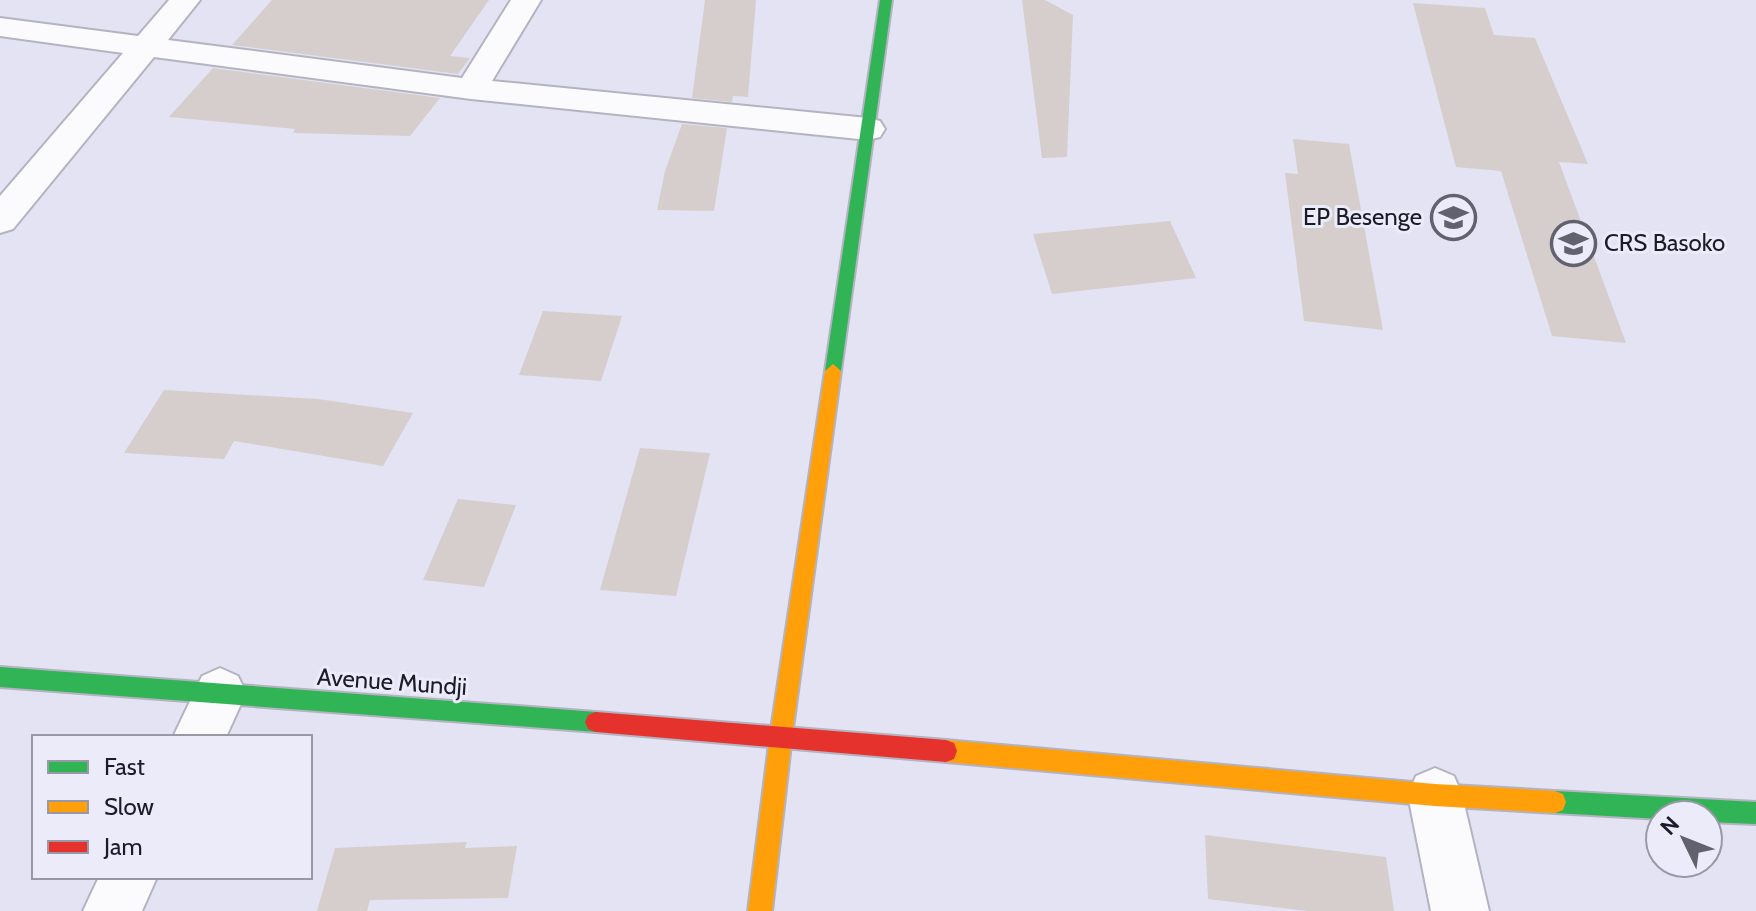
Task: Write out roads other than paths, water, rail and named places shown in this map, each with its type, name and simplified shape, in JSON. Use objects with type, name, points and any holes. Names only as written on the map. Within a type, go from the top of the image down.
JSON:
[{"type":"street","points":[[0,220],[185,0]]},
{"type":"street","points":[[471,89],[526,0]]},
{"type":"street","points":[[760,911],[781,736],[886,0]]},
{"type":"street","points":[[0,27],[471,89],[868,129]]},
{"type":"street","name":"Avenue Mundji","points":[[0,677],[209,715],[781,736],[1435,795],[1756,813]]},
{"type":"street","points":[[1435,795],[1460,911]]},
{"type":"street","points":[[112,911],[128,879]]},
{"type":"place","name":"EP Besenge","points":[[1453,217]]},
{"type":"place","name":"CRS Basoko","points":[[1573,243]]}]
